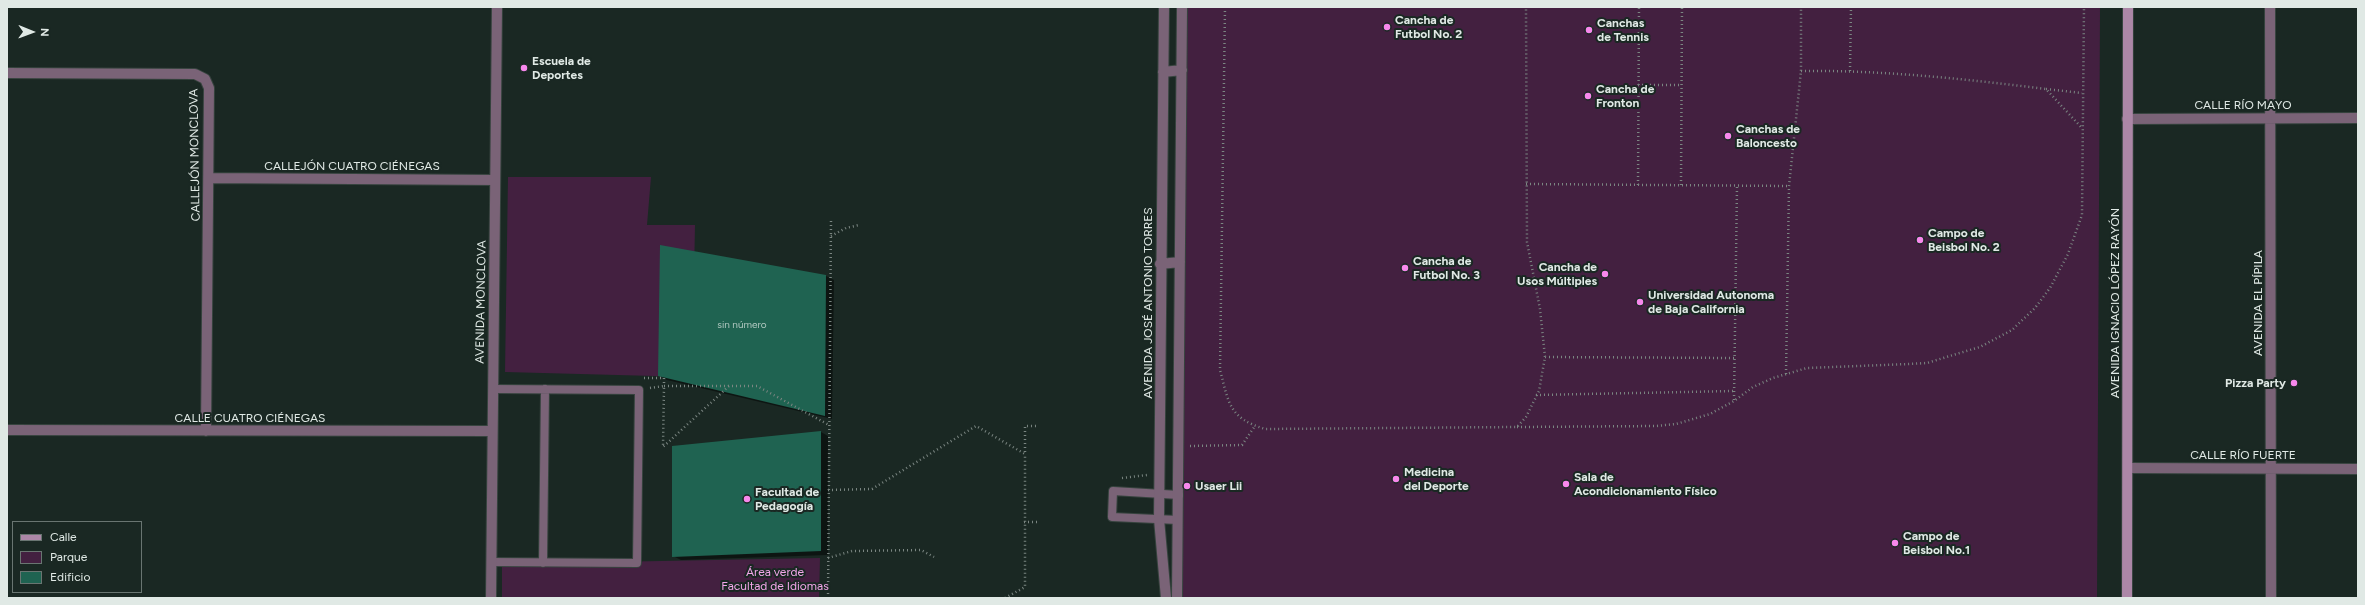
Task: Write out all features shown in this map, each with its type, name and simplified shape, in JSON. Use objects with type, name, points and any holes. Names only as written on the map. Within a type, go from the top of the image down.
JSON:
[{"type":"street","name":"AVENIDA MONCLOVA","points":[[491,598],[497,7]]},
{"type":"street","name":"AVENIDA JOSÉ ANTONIO TORRES","points":[[1164,7],[1160,264],[1159,519],[1166,598]]},
{"type":"street","points":[[1177,598],[1182,7]]},
{"type":"street","name":"AVENIDA IGNACIO LÓPEZ RAYÓN","points":[[2127,598],[2128,7]]},
{"type":"street","name":"AVENIDA EL PÍPILA","points":[[2270,7],[2271,598]]},
{"type":"street","points":[[1163,72],[1182,70]]},
{"type":"street","name":"CALLEJÓN MONCLOVA","points":[[7,73],[195,74],[205,79],[210,88],[206,431]]},
{"type":"street","name":"CALLE RÍO MAYO","points":[[2127,119],[2358,118]]},
{"type":"street","name":"CALLEJÓN CUATRO CIÉNEGAS","points":[[209,178],[495,180]]},
{"type":"street","points":[[1160,264],[1180,262]]},
{"type":"street","name":"CALLE CUATRO CIÉNEGAS","points":[[7,430],[492,432]]},
{"type":"street","name":"CALLE RÍO FUERTE","points":[[2128,468],[2358,469]]},
{"type":"lane","points":[[491,562],[637,563],[639,390],[493,389]]},
{"type":"lane","points":[[543,563],[545,389]]},
{"type":"lane","points":[[1178,520],[1112,517],[1113,491],[1179,495]]},
{"type":"path","points":[[1225,7],[1220,370],[1229,406],[1247,423],[1265,429],[1670,425],[1710,414],[1734,401],[1753,387],[1786,374],[1807,368],[1927,362],[1980,347],[2012,330],[2035,308],[2050,288],[2068,254],[2082,215],[2084,182],[2082,127],[2084,7]]},
{"type":"path","points":[[1517,427],[1526,417],[1536,396],[1545,357],[1540,309],[1527,242],[1526,7]]},
{"type":"path","points":[[1638,185],[1639,7]]},
{"type":"path","points":[[1682,7],[1682,185]]},
{"type":"path","points":[[1786,374],[1790,186],[1801,71],[1802,7]]},
{"type":"path","points":[[1850,7],[1850,71]]},
{"type":"path","points":[[1801,71],[1850,71],[1928,76],[2082,93]]},
{"type":"path","points":[[1638,85],[1682,85]]},
{"type":"path","points":[[2046,89],[2082,127]]},
{"type":"path","points":[[1526,184],[1790,186]]},
{"type":"path","points":[[1734,401],[1737,186]]},
{"type":"path","points":[[828,598],[831,221]]},
{"type":"path","points":[[831,236],[846,228],[859,225]]},
{"type":"path","points":[[1545,357],[1734,358]]},
{"type":"path","points":[[640,378],[664,378],[663,447],[730,385]]},
{"type":"path","points":[[664,386],[757,386],[829,425]]},
{"type":"path","points":[[1536,396],[1734,391]]},
{"type":"path","points":[[828,490],[872,489],[976,426],[1025,454]]},
{"type":"path","points":[[1006,598],[1025,587],[1025,426],[1038,426]]},
{"type":"path","points":[[1197,446],[1242,445],[1255,426]]},
{"type":"path","points":[[1024,522],[1039,522]]},
{"type":"path","points":[[828,558],[852,551],[921,550],[934,557]]},
{"type":"green space","name":"Universidad Autonoma de Baja California","points":[[1184,7],[2100,7],[2097,598],[1176,598]]},
{"type":"green space","points":[[508,177],[651,177],[647,225],[695,225],[692,377],[505,372]]},
{"type":"green space","name":"Área verde Facultad de Idiomas","points":[[820,558],[819,598],[502,598],[502,564]]},
{"type":"building","points":[[660,245],[826,275],[825,416],[658,376]]},
{"type":"building","name":"Facultad de Pedagogía","points":[[821,431],[821,551],[672,557],[672,446]]},
{"type":"place","name":"Cancha de Futbol No. 2","points":[[1387,27]]},
{"type":"place","name":"Canchas de Tennis","points":[[1589,30]]},
{"type":"place","name":"Escuela de Deportes","points":[[524,68]]},
{"type":"place","name":"Cancha de Fronton","points":[[1588,96]]},
{"type":"place","name":"Canchas de Baloncesto","points":[[1728,136]]},
{"type":"place","name":"Campo de Beisbol No. 2","points":[[1920,240]]},
{"type":"place","name":"Cancha de Futbol No. 3","points":[[1405,268]]},
{"type":"place","name":"Cancha de Usos Múltiples","points":[[1605,274]]},
{"type":"place","name":"Universidad Autonoma de Baja California","points":[[1640,302]]},
{"type":"place","name":"Pizza Party","points":[[2294,383]]},
{"type":"place","name":"Medicina del Deporte","points":[[1396,479]]},
{"type":"place","name":"Sala de Acondicionamiento Físico","points":[[1566,484]]},
{"type":"place","name":"Usaer Lii","points":[[1187,486]]},
{"type":"place","name":"Facultad de Pedagogía","points":[[747,499]]},
{"type":"place","name":"Campo de Beisbol No.1","points":[[1895,543]]}]
